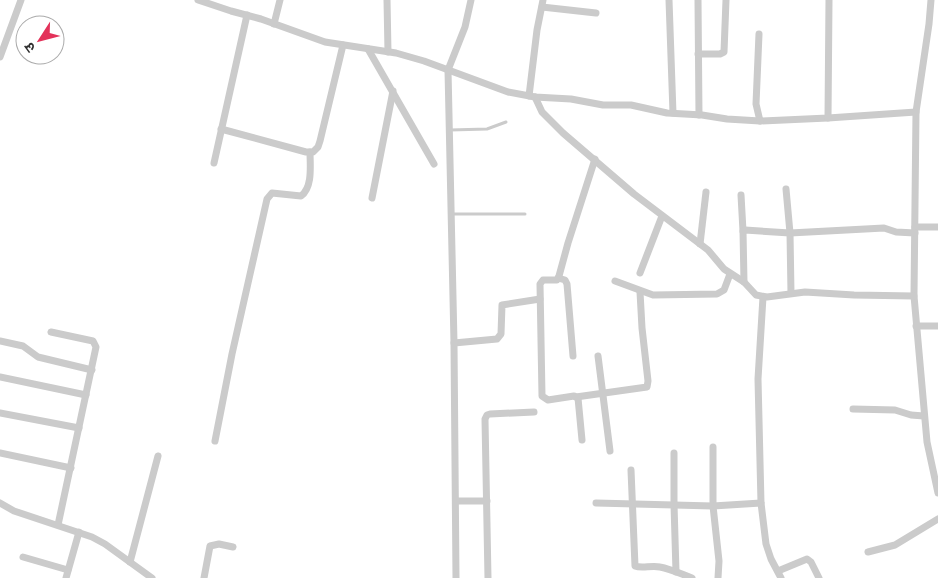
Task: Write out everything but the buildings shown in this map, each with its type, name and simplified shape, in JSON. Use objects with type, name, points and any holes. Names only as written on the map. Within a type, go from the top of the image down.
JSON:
[{"type":"street","points":[[0,57],[21,0]]},
{"type":"street","points":[[198,0],[325,42],[424,61],[508,92],[532,97],[571,98],[603,105],[631,105],[673,113],[760,121],[916,112]]},
{"type":"street","points":[[274,24],[280,0]]},
{"type":"street","points":[[387,0],[378,51],[393,91],[434,164]]},
{"type":"street","points":[[456,578],[452,214],[448,70],[465,27],[472,0]]},
{"type":"street","points":[[669,0],[673,113]]},
{"type":"street","points":[[698,0],[699,115]]},
{"type":"street","points":[[698,54],[720,54],[724,52],[726,0]]},
{"type":"street","points":[[828,118],[829,0]]},
{"type":"street","points":[[931,0],[916,112],[914,296],[926,442],[938,493]]},
{"type":"street","points":[[596,13],[542,3],[537,30],[532,97],[542,112],[626,188],[708,250],[730,274],[744,282],[753,292],[764,297],[791,293],[914,296]]},
{"type":"street","points":[[214,163],[247,15]]},
{"type":"street","points":[[929,24],[938,25]]},
{"type":"street","points":[[759,34],[756,104],[760,121]]},
{"type":"street","points":[[221,129],[310,152],[318,147],[343,45]]},
{"type":"street","points":[[372,198],[393,91]]},
{"type":"street","points":[[215,441],[232,354],[267,199],[272,193],[301,196],[305,194],[309,180],[310,152]]},
{"type":"street","points":[[558,278],[595,159]]},
{"type":"street","points":[[786,189],[790,233],[791,293]]},
{"type":"street","points":[[700,244],[706,192]]},
{"type":"street","points":[[741,195],[744,282]]},
{"type":"street","points":[[640,273],[662,216]]},
{"type":"street","points":[[743,231],[748,229],[790,233],[884,228],[896,232],[938,227]]},
{"type":"street","points":[[614,281],[640,292],[660,296],[717,294],[724,290],[730,274]]},
{"type":"street","points":[[573,356],[567,284],[565,280],[558,278],[542,281],[540,284],[542,396],[548,400],[642,388],[648,385],[640,292]]},
{"type":"street","points":[[764,297],[758,379],[761,503],[766,544],[782,578]]},
{"type":"street","points":[[454,343],[497,339],[501,334],[502,305],[540,299]]},
{"type":"street","points":[[916,326],[938,326]]},
{"type":"street","points":[[52,332],[93,341],[96,348],[58,525]]},
{"type":"street","points":[[0,341],[23,346],[38,357],[92,370]]},
{"type":"street","points":[[598,356],[610,451]]},
{"type":"street","points":[[0,377],[86,395]]},
{"type":"street","points":[[576,397],[578,400],[582,440]]},
{"type":"street","points":[[853,409],[895,410],[911,415],[924,416]]},
{"type":"street","points":[[488,578],[485,419],[490,414],[534,412]]},
{"type":"street","points":[[0,413],[79,428]]},
{"type":"street","points":[[713,447],[713,506],[719,561],[718,578]]},
{"type":"street","points":[[0,453],[71,468]]},
{"type":"street","points":[[674,453],[676,572]]},
{"type":"street","points":[[130,562],[158,456]]},
{"type":"street","points":[[632,470],[635,566],[639,568],[657,566],[692,578]]},
{"type":"street","points":[[456,501],[487,501]]},
{"type":"street","points":[[0,503],[14,511],[79,532],[105,544],[152,578]]},
{"type":"street","points":[[596,503],[713,506],[761,503]]},
{"type":"street","points":[[868,552],[895,545],[938,519]]},
{"type":"street","points":[[66,578],[79,532]]},
{"type":"street","points":[[204,578],[210,546],[219,544],[233,547]]},
{"type":"street","points":[[24,557],[68,570]]},
{"type":"street","points":[[778,571],[807,559],[812,562],[818,578]]},
{"type":"lane","points":[[450,130],[487,129],[506,122]]},
{"type":"lane","points":[[452,214],[525,214]]}]
